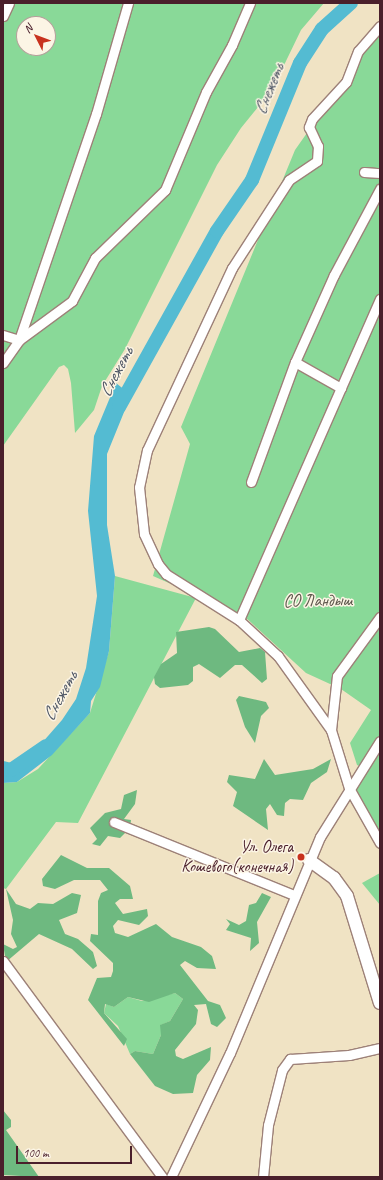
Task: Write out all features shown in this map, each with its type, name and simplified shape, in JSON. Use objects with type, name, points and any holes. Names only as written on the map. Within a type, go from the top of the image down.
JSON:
[{"type":"street","points":[[3,16],[9,3]]},
{"type":"street","points":[[3,363],[19,340],[96,114],[128,3]]},
{"type":"street","points":[[19,340],[72,300],[95,258],[165,190],[206,92],[232,45],[250,3]]},
{"type":"street","points":[[380,26],[358,51],[346,82],[312,119],[309,127],[318,146],[317,161],[290,180],[232,268],[147,450],[139,487],[144,534],[158,564],[166,574],[239,620],[278,656],[332,730],[349,788],[380,843]]},
{"type":"street","points":[[364,172],[380,173]]},
{"type":"street","points":[[251,482],[295,362],[334,275],[380,189]]},
{"type":"street","points":[[239,620],[380,299]]},
{"type":"street","points":[[3,335],[19,340]]},
{"type":"street","points":[[295,362],[341,388]]},
{"type":"street","points":[[332,730],[337,676],[380,617]]},
{"type":"street","points":[[171,1177],[230,1053],[294,895],[310,860],[349,788],[380,741]]},
{"type":"street","points":[[114,822],[294,895]]},
{"type":"street","points":[[310,860],[334,878],[347,896],[380,1003]]},
{"type":"street","points":[[3,961],[162,1177]]},
{"type":"street","points":[[263,1177],[268,1125],[282,1070],[290,1059],[349,1055],[380,1048]]},
{"type":"green space","points":[[3,3],[324,3],[301,30],[272,90],[241,128],[217,165],[125,349],[102,386],[94,410],[75,433],[71,383],[68,369],[64,365],[59,367],[3,446]]},
{"type":"green space","name":"СО Ландыш","points":[[380,29],[380,845],[354,792],[366,769],[357,765],[350,743],[371,710],[341,689],[306,673],[244,616],[153,576],[190,444],[181,427],[295,150]]},
{"type":"green space","points":[[115,576],[196,598],[78,823],[56,822],[6,889],[3,888],[3,783],[17,782],[38,769],[90,713],[109,651]]},
{"type":"green space","points":[[209,627],[215,629],[239,652],[260,648],[265,652],[267,679],[262,683],[242,665],[235,665],[220,678],[199,664],[193,667],[193,681],[188,685],[160,688],[155,684],[154,677],[161,664],[177,653],[176,632]]},
{"type":"green space","points":[[239,696],[266,702],[269,708],[261,716],[255,743],[245,727],[236,700]]},
{"type":"green space","points":[[264,759],[275,775],[313,769],[331,759],[327,772],[311,783],[303,800],[290,799],[285,803],[284,816],[277,815],[270,804],[266,809],[268,830],[233,806],[237,792],[227,782],[229,775],[255,779]]},
{"type":"green space","points":[[137,790],[135,804],[124,819],[131,820],[130,828],[120,838],[108,836],[100,846],[92,844],[97,839],[90,828],[105,813],[121,809],[124,795]]},
{"type":"green space","points":[[61,855],[87,868],[109,868],[130,886],[133,899],[120,899],[115,903],[123,914],[147,909],[148,916],[139,925],[118,920],[113,926],[115,933],[128,937],[156,924],[172,937],[201,947],[212,956],[216,969],[197,968],[185,961],[180,965],[208,1001],[220,1005],[226,1018],[217,1027],[211,1024],[206,1004],[194,1005],[198,1010],[196,1024],[175,1050],[176,1056],[183,1059],[211,1047],[210,1060],[197,1075],[193,1093],[173,1094],[155,1086],[130,1054],[135,1051],[153,1054],[161,1035],[160,1025],[170,1021],[183,999],[175,993],[149,1002],[128,997],[114,1007],[105,1004],[104,1013],[127,1039],[124,1046],[88,1000],[97,978],[111,977],[113,971],[113,963],[90,941],[91,934],[98,935],[98,901],[101,893],[108,890],[100,880],[74,880],[55,889],[43,886],[42,879]]},
{"type":"green space","points":[[380,873],[380,905],[362,883]]},
{"type":"green space","points":[[6,889],[16,904],[30,909],[38,903],[53,904],[72,893],[81,895],[77,913],[59,920],[65,934],[78,939],[93,952],[97,966],[93,969],[72,949],[39,934],[6,962],[3,944],[13,949],[17,947],[11,934],[13,920]]},
{"type":"green space","points":[[262,893],[271,897],[257,922],[259,943],[250,951],[251,938],[226,930],[230,924],[226,919],[239,925],[246,921],[249,905],[256,903]]},
{"type":"green space","points":[[175,993],[183,999],[170,1021],[161,1025],[161,1035],[153,1054],[135,1051],[130,1054],[118,1026],[104,1013],[106,1004],[114,1007],[128,997],[142,1001]]},
{"type":"green space","points":[[3,1110],[11,1120],[11,1127],[6,1130],[39,1177],[3,1175]]},
{"type":"water","points":[[116,383],[131,395],[107,454],[107,525],[115,576],[109,651],[100,687],[91,701],[90,713],[52,755],[17,782],[3,783],[3,772],[27,760],[62,720],[76,699],[86,668],[97,596],[88,511],[94,436]]},
{"type":"waterway","name":"Снежеть","points":[[119,407],[217,231],[252,180],[300,63],[322,29],[351,3]]},
{"type":"waterway","name":"Снежеть","points":[[3,768],[11,770],[46,746]]},
{"type":"place","name":"Ул. Олега Кошевого(конечная)","points":[[301,857]]}]
